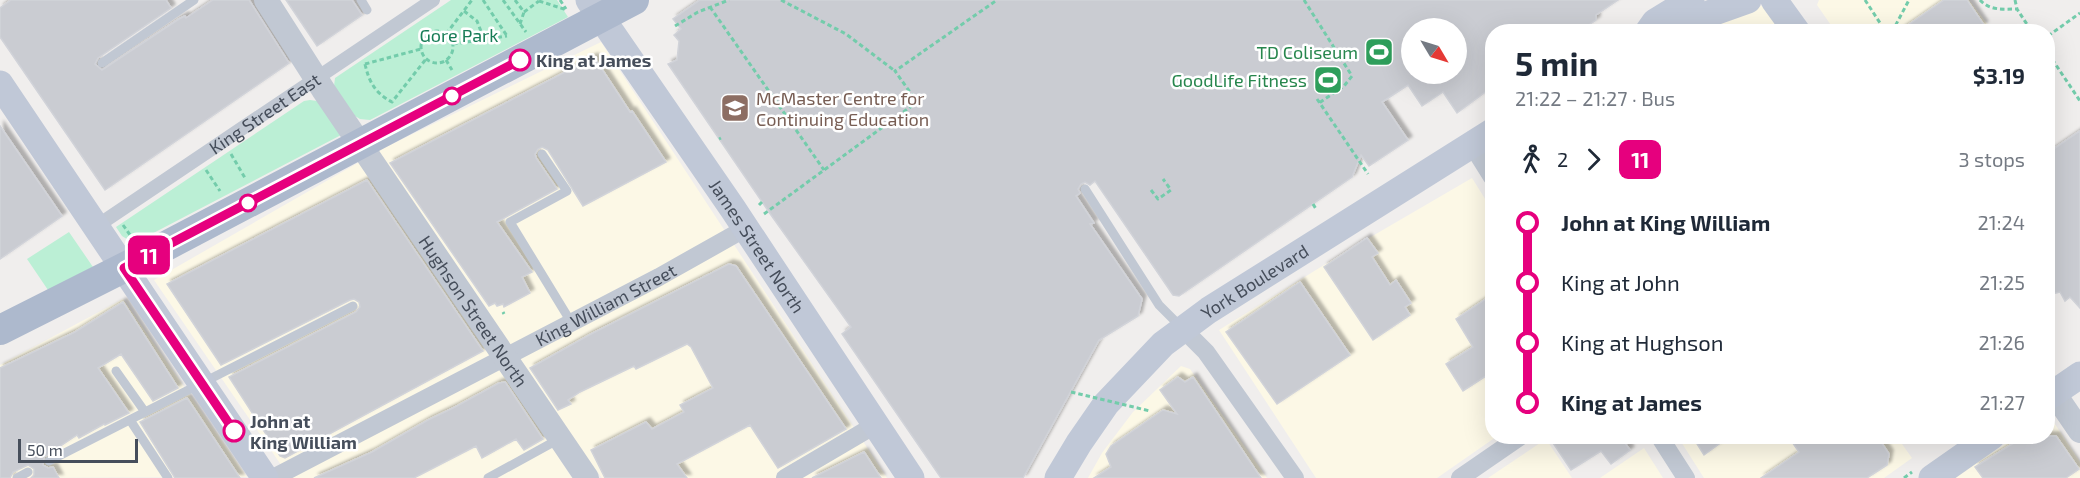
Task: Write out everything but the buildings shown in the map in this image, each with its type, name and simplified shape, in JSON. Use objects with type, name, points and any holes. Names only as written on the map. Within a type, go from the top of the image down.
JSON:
[{"type":"main road","points":[[0,330],[124,268],[360,144],[595,9],[634,0]]},
{"type":"main road","points":[[1654,24],[1691,0]]},
{"type":"main road","points":[[1686,24],[1748,0]]},
{"type":"main road","points":[[1774,0],[1791,24]]},
{"type":"main road","name":"James Street North","points":[[595,9],[758,212],[875,425],[911,478]]},
{"type":"main road","points":[[0,84],[110,226],[124,268],[265,478]]},
{"type":"main road","name":"York Boulevard","points":[[1058,478],[1078,443],[1106,404],[1163,344],[1209,310],[1482,138]]},
{"type":"main road","points":[[2055,389],[2080,375]]},
{"type":"main road","points":[[1932,478],[1981,444]]},
{"type":"street","name":"Hughson Street North","points":[[266,0],[360,144],[587,478]]},
{"type":"street","name":"King Street East","points":[[110,226],[317,78],[433,0]]},
{"type":"street","name":"King William Street","points":[[273,478],[668,272],[758,212]]},
{"type":"street","points":[[1183,329],[1206,352],[1294,478]]},
{"type":"street","points":[[2055,398],[2080,431]]},
{"type":"street","points":[[795,476],[875,425]]},
{"type":"street","points":[[1460,478],[1509,444]]},
{"type":"street","points":[[1664,444],[1686,478]]},
{"type":"lane","points":[[176,0],[182,9]]},
{"type":"lane","points":[[102,63],[194,0]]},
{"type":"lane","points":[[361,0],[367,10]]},
{"type":"lane","points":[[542,154],[567,191],[510,222],[571,322]]},
{"type":"lane","points":[[1085,189],[1159,305],[1183,329]]},
{"type":"lane","points":[[48,461],[353,306]]},
{"type":"lane","points":[[116,371],[145,412]]},
{"type":"lane","points":[[130,420],[168,478]]},
{"type":"lane","points":[[488,478],[560,438]]},
{"type":"lane","points":[[17,478],[28,472]]},
{"type":"path","points":[[446,34],[472,0]]},
{"type":"path","points":[[483,0],[510,40]]},
{"type":"path","points":[[503,0],[526,32]]},
{"type":"path","points":[[515,0],[524,12]]},
{"type":"path","points":[[549,0],[553,6]]},
{"type":"path","points":[[520,24],[524,12],[538,1],[567,10],[560,0]]},
{"type":"path","points":[[675,26],[698,12],[729,0]]},
{"type":"path","points":[[758,212],[791,195],[917,102],[895,71],[846,34],[782,0]]},
{"type":"path","points":[[895,71],[997,0]]},
{"type":"path","points":[[1304,0],[1352,76],[1344,86],[1319,103]]},
{"type":"path","points":[[1865,0],[1881,24]]},
{"type":"path","points":[[1896,24],[1909,0]]},
{"type":"path","points":[[1980,0],[1985,5],[1996,9],[2017,9]]},
{"type":"path","points":[[2015,0],[2017,9],[2027,24]]},
{"type":"path","points":[[710,7],[824,171]]},
{"type":"path","points":[[464,11],[477,21],[484,39]]},
{"type":"path","points":[[2055,31],[2080,13]]},
{"type":"path","points":[[436,30],[446,34],[453,44],[452,52],[446,60],[434,63],[426,59],[421,49],[423,39],[428,33],[436,30]]},
{"type":"path","points":[[453,44],[507,36]]},
{"type":"path","points":[[421,49],[366,64],[372,86],[392,102],[426,59]]},
{"type":"path","points":[[446,60],[452,70]]},
{"type":"path","points":[[2055,64],[2080,101]]},
{"type":"path","points":[[1317,99],[1368,174]]},
{"type":"path","points":[[230,154],[245,178]]},
{"type":"path","points":[[205,170],[220,191]]},
{"type":"path","points":[[1151,190],[1158,199],[1171,190],[1163,178]]},
{"type":"path","points":[[1312,204],[1316,209]]},
{"type":"path","points":[[110,226],[134,240]]},
{"type":"path","points":[[1071,392],[1150,411]]},
{"type":"shaded area","points":[[1819,0],[1969,0],[1988,24],[1830,24],[1817,5]]},
{"type":"shaded area","points":[[1763,5],[1776,24],[1720,24]]},
{"type":"shaded area","points":[[601,42],[887,478],[602,478],[578,447],[559,458],[572,478],[290,478],[154,280],[384,148]]},
{"type":"shaded area","points":[[1472,178],[1485,199],[1486,444],[1437,478],[1316,478],[1219,330],[1345,252]]},
{"type":"shaded area","points":[[123,299],[247,477],[0,478],[0,365]]},
{"type":"shaded area","points":[[1181,366],[1190,369],[1267,478],[1088,478],[1102,453],[1133,412]]},
{"type":"shaded area","points":[[2055,424],[2080,462],[2080,478],[1953,478],[2005,444],[2055,444]]},
{"type":"shaded area","points":[[1539,444],[1549,444],[1572,478],[1488,478]]},
{"type":"shaded area","points":[[1682,444],[1902,444],[1912,458],[1884,478],[1704,478]]},
{"type":"shaded area","points":[[1644,448],[1663,478],[1600,478]]},
{"type":"green space","name":"Gore Park","points":[[451,0],[557,0],[568,17],[370,120],[355,116],[334,86],[335,78]]},
{"type":"green space","points":[[304,101],[317,101],[343,134],[140,240],[130,241],[122,236],[116,227]]},
{"type":"green space","points":[[69,232],[93,267],[48,290],[27,259]]},
{"type":"bus line","name":"11","points":[[234,431],[124,268],[520,60]]},
{"type":"place","name":"TD Coliseum","points":[[1379,52]]},
{"type":"place","name":"King at James","points":[[520,60]]},
{"type":"place","name":"GoodLife Fitness","points":[[1328,80]]},
{"type":"place","name":"McMaster Centre for Continuing Education","points":[[735,108]]},
{"type":"place","name":"John at King William","points":[[234,431]]}]
